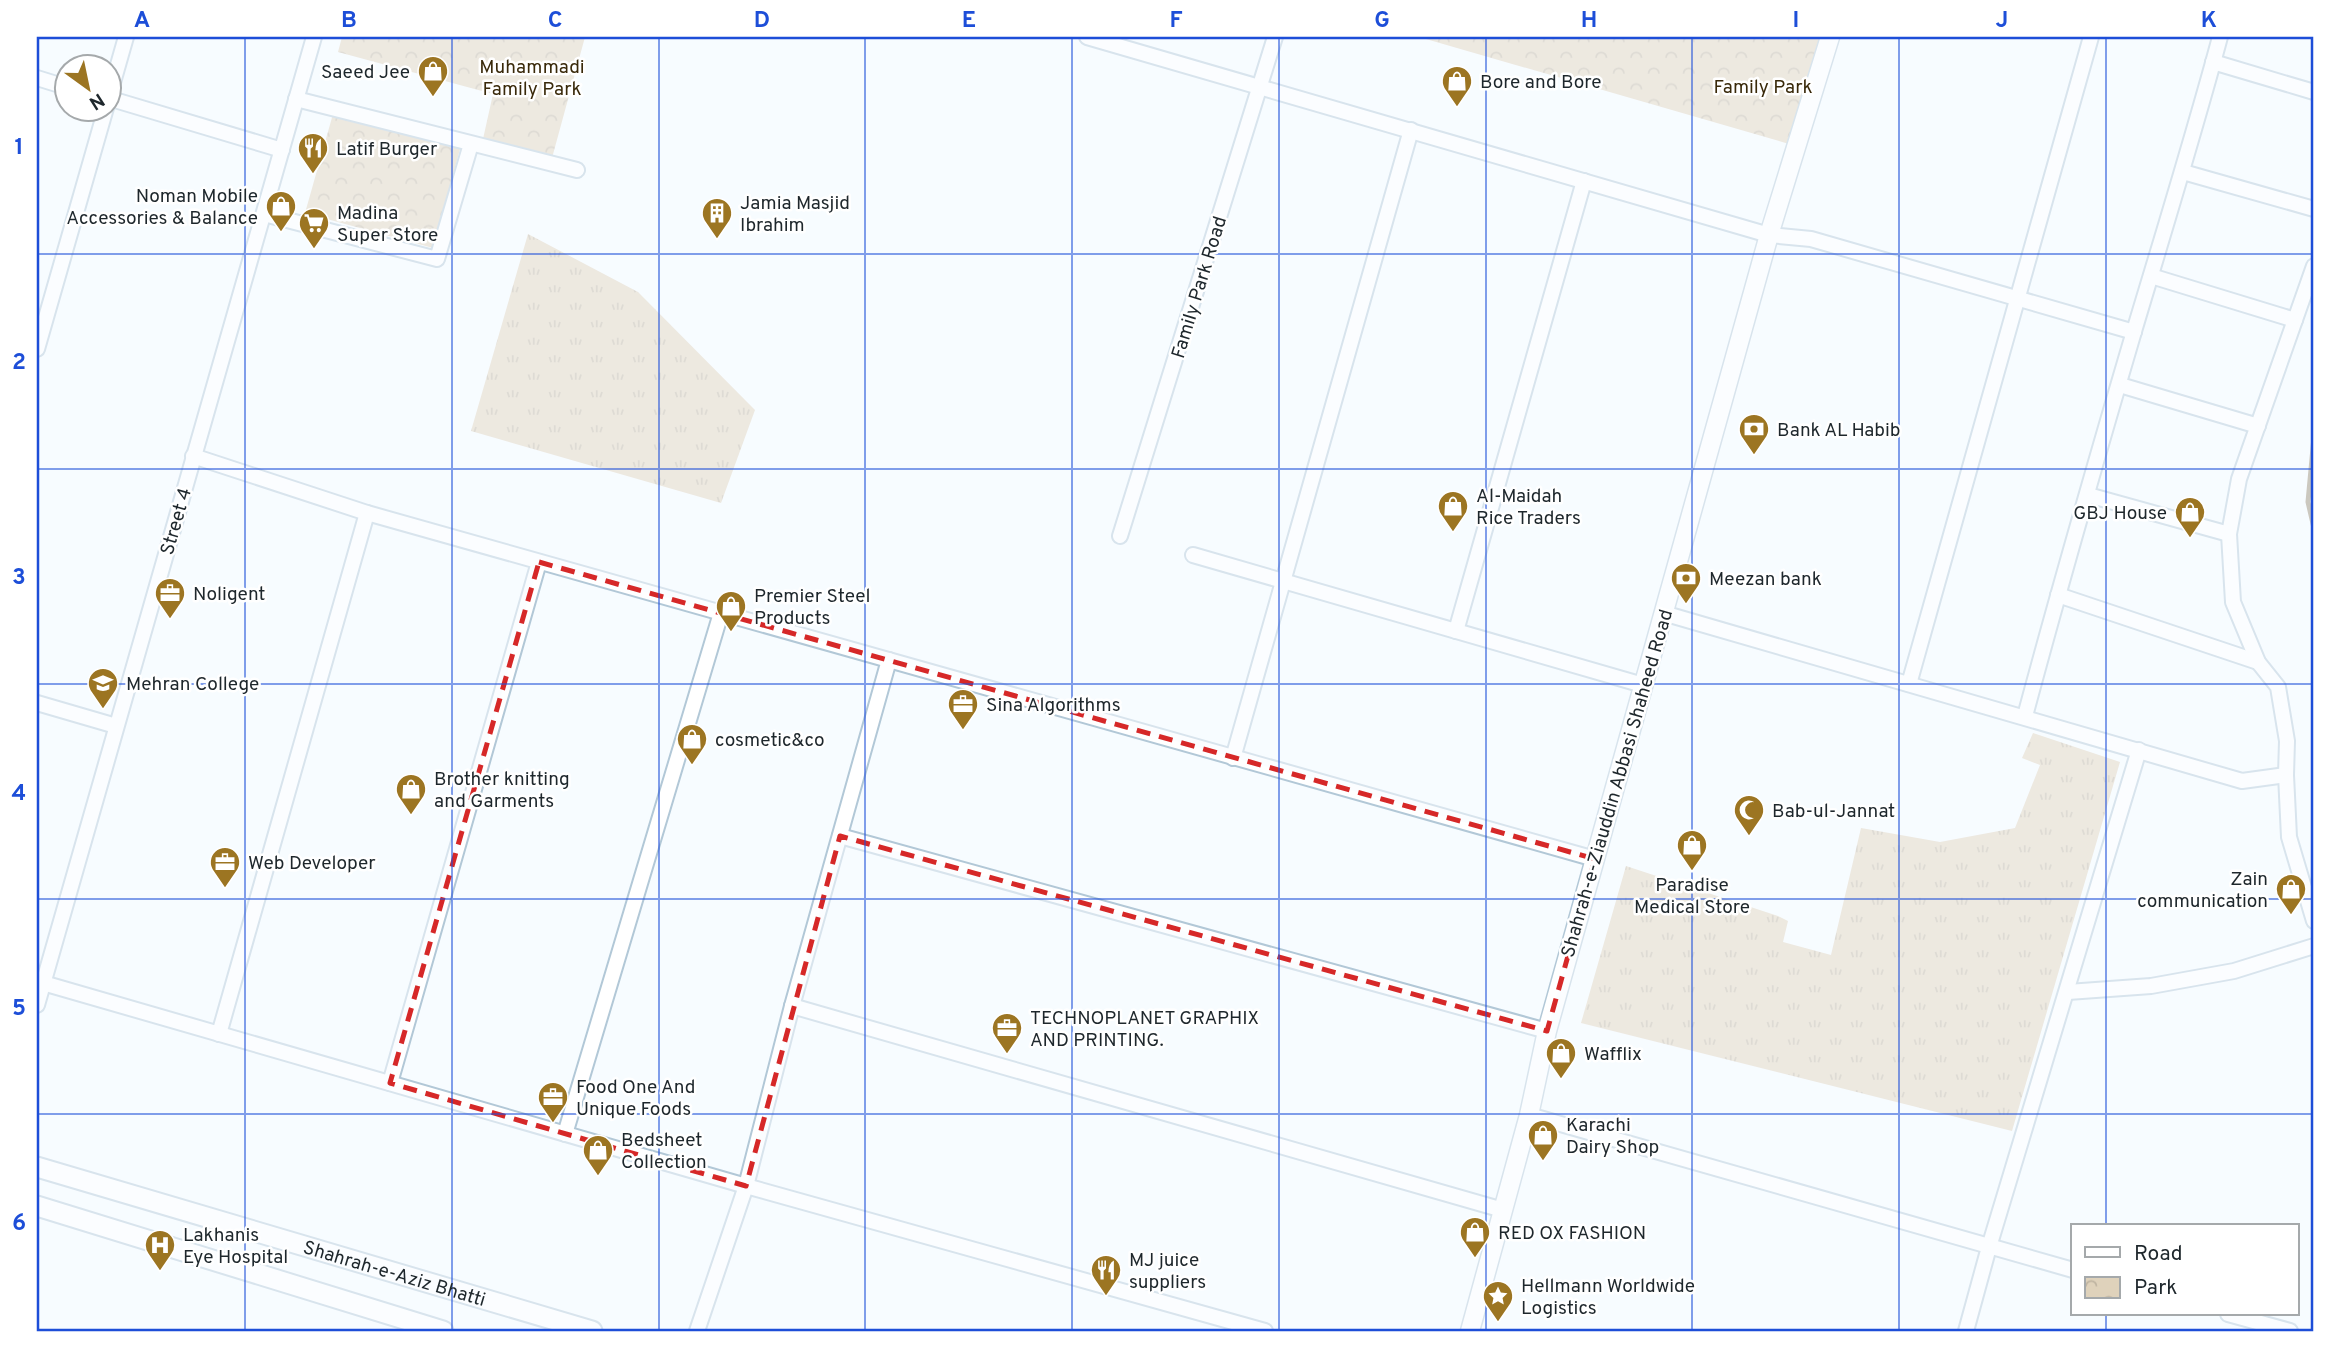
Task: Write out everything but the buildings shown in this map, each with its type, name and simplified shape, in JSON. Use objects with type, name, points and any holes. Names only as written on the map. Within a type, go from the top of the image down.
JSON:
[{"type":"main road","name":"Shahrah-e-Aziz Bhatti","points":[[37,1167],[592,1331]]},
{"type":"main road","name":"Shahrah-e-Aziz Bhatti","points":[[37,1206],[443,1331]]},
{"type":"street","name":"Street 4","points":[[37,1005],[314,37]]},
{"type":"street","points":[[1089,37],[1769,236],[1811,239],[2134,331]]},
{"type":"street","name":"Family Park Road","points":[[1120,536],[1275,37]]},
{"type":"street","name":"Shahrah-e-Ziauddin Abbasi Shaheed Road","points":[[1470,1331],[1529,1115],[1547,1031],[1663,613],[1769,236],[1830,37]]},
{"type":"street","points":[[1909,684],[2091,37]]},
{"type":"street","points":[[2025,716],[2220,37]]},
{"type":"street","points":[[2213,62],[2314,92]]},
{"type":"street","points":[[296,99],[577,170]]},
{"type":"street","points":[[122,103],[282,150]]},
{"type":"street","points":[[37,349],[102,122]]},
{"type":"street","points":[[1233,758],[1411,130]]},
{"type":"street","points":[[264,214],[438,260],[471,144]]},
{"type":"street","points":[[2183,172],[2314,209]]},
{"type":"street","points":[[1456,631],[1584,181]]},
{"type":"street","points":[[2314,266],[2239,479],[2229,534],[2233,602],[2259,662],[2277,687],[2287,741],[2289,837],[2314,921]]},
{"type":"street","points":[[2151,276],[2295,320]]},
{"type":"street","points":[[2120,385],[2258,426]]},
{"type":"street","points":[[193,456],[367,513],[1595,859]]},
{"type":"street","points":[[2088,495],[2229,534]]},
{"type":"street","points":[[219,1034],[367,513]]},
{"type":"street","points":[[1193,555],[1643,685]]},
{"type":"street","points":[[390,1083],[539,562]]},
{"type":"street","points":[[2058,595],[2259,662]]},
{"type":"street","points":[[565,1134],[721,613]]},
{"type":"street","points":[[1663,613],[2242,781],[2286,775]]},
{"type":"street","points":[[697,1331],[746,1186],[792,1006],[889,660]]},
{"type":"street","points":[[37,703],[116,726]]},
{"type":"street","points":[[1966,1331],[2138,750]]},
{"type":"street","points":[[840,836],[1547,1031]]},
{"type":"street","points":[[2068,992],[2151,986],[2234,971],[2314,946]]},
{"type":"street","points":[[43,983],[746,1186],[1265,1331]]},
{"type":"street","points":[[792,1006],[1503,1210]]},
{"type":"street","points":[[1529,1115],[2071,1269]]},
{"type":"street","points":[[2235,1316],[2290,1331]]},
{"type":"highlighted area","points":[[539,562],[1595,859],[1547,1031],[840,836],[746,1186],[390,1083]]},
{"type":"green space","name":"Muhammadi Family Park","points":[[342,37],[585,37],[552,158],[483,139],[493,94],[338,52]]},
{"type":"green space","name":"Family Park","points":[[1419,37],[1830,37],[1796,146]]},
{"type":"green space","points":[[333,114],[460,149],[433,248],[305,213]]},
{"type":"green space","points":[[528,234],[638,292],[755,410],[721,503],[471,431]]},
{"type":"green space","points":[[2033,733],[2120,762],[2012,1131],[1581,1023],[1626,866],[1778,916],[1788,921],[1783,942],[1831,955],[1861,828],[1940,842],[2015,828],[2040,765],[2022,758]]},
{"type":"waterway","points":[[2314,437],[2308,502],[2314,528]]},
{"type":"place","name":"Saeed Jee","points":[[433,98]]},
{"type":"place","name":"Bore and Bore","points":[[1457,108]]},
{"type":"place","name":"Latif Burger","points":[[313,175]]},
{"type":"place","name":"Noman Mobile Accessories & Balance","points":[[281,233]]},
{"type":"place","name":"Jamia Masjid Ibrahim","points":[[717,240]]},
{"type":"place","name":"Madina Super Store","points":[[314,250]]},
{"type":"place","name":"Bank AL Habib","points":[[1754,456]]},
{"type":"place","name":"Al-Maidah Rice Traders","points":[[1453,533]]},
{"type":"place","name":"GBJ House","points":[[2190,539]]},
{"type":"place","name":"Meezan bank","points":[[1686,605]]},
{"type":"place","name":"Noligent","points":[[170,620]]},
{"type":"place","name":"Premier Steel Products","points":[[731,633]]},
{"type":"place","name":"Mehran College","points":[[103,710]]},
{"type":"place","name":"Sina Algorithms","points":[[963,731]]},
{"type":"place","name":"cosmetic&co","points":[[692,766]]},
{"type":"place","name":"Brother knitting and Garments","points":[[411,816]]},
{"type":"place","name":"Bab-ul-Jannat","points":[[1749,837]]},
{"type":"place","name":"Paradise Medical Store","points":[[1692,872]]},
{"type":"place","name":"Web Developer","points":[[225,889]]},
{"type":"place","name":"Zain communication","points":[[2291,916]]},
{"type":"place","name":"TECHNOPLANET GRAPHIX AND PRINTING.","points":[[1007,1055]]},
{"type":"place","name":"Wafflix","points":[[1561,1080]]},
{"type":"place","name":"Food One And Unique Foods","points":[[553,1124]]},
{"type":"place","name":"Karachi Dairy Shop","points":[[1543,1162]]},
{"type":"place","name":"Bedsheet Collection","points":[[598,1177]]},
{"type":"place","name":"RED OX FASHION","points":[[1475,1259]]},
{"type":"place","name":"Lakhanis Eye Hospital","points":[[160,1272]]},
{"type":"place","name":"MJ juice suppliers","points":[[1106,1297]]},
{"type":"place","name":"Hellmann Worldwide Logistics","points":[[1498,1323]]}]
